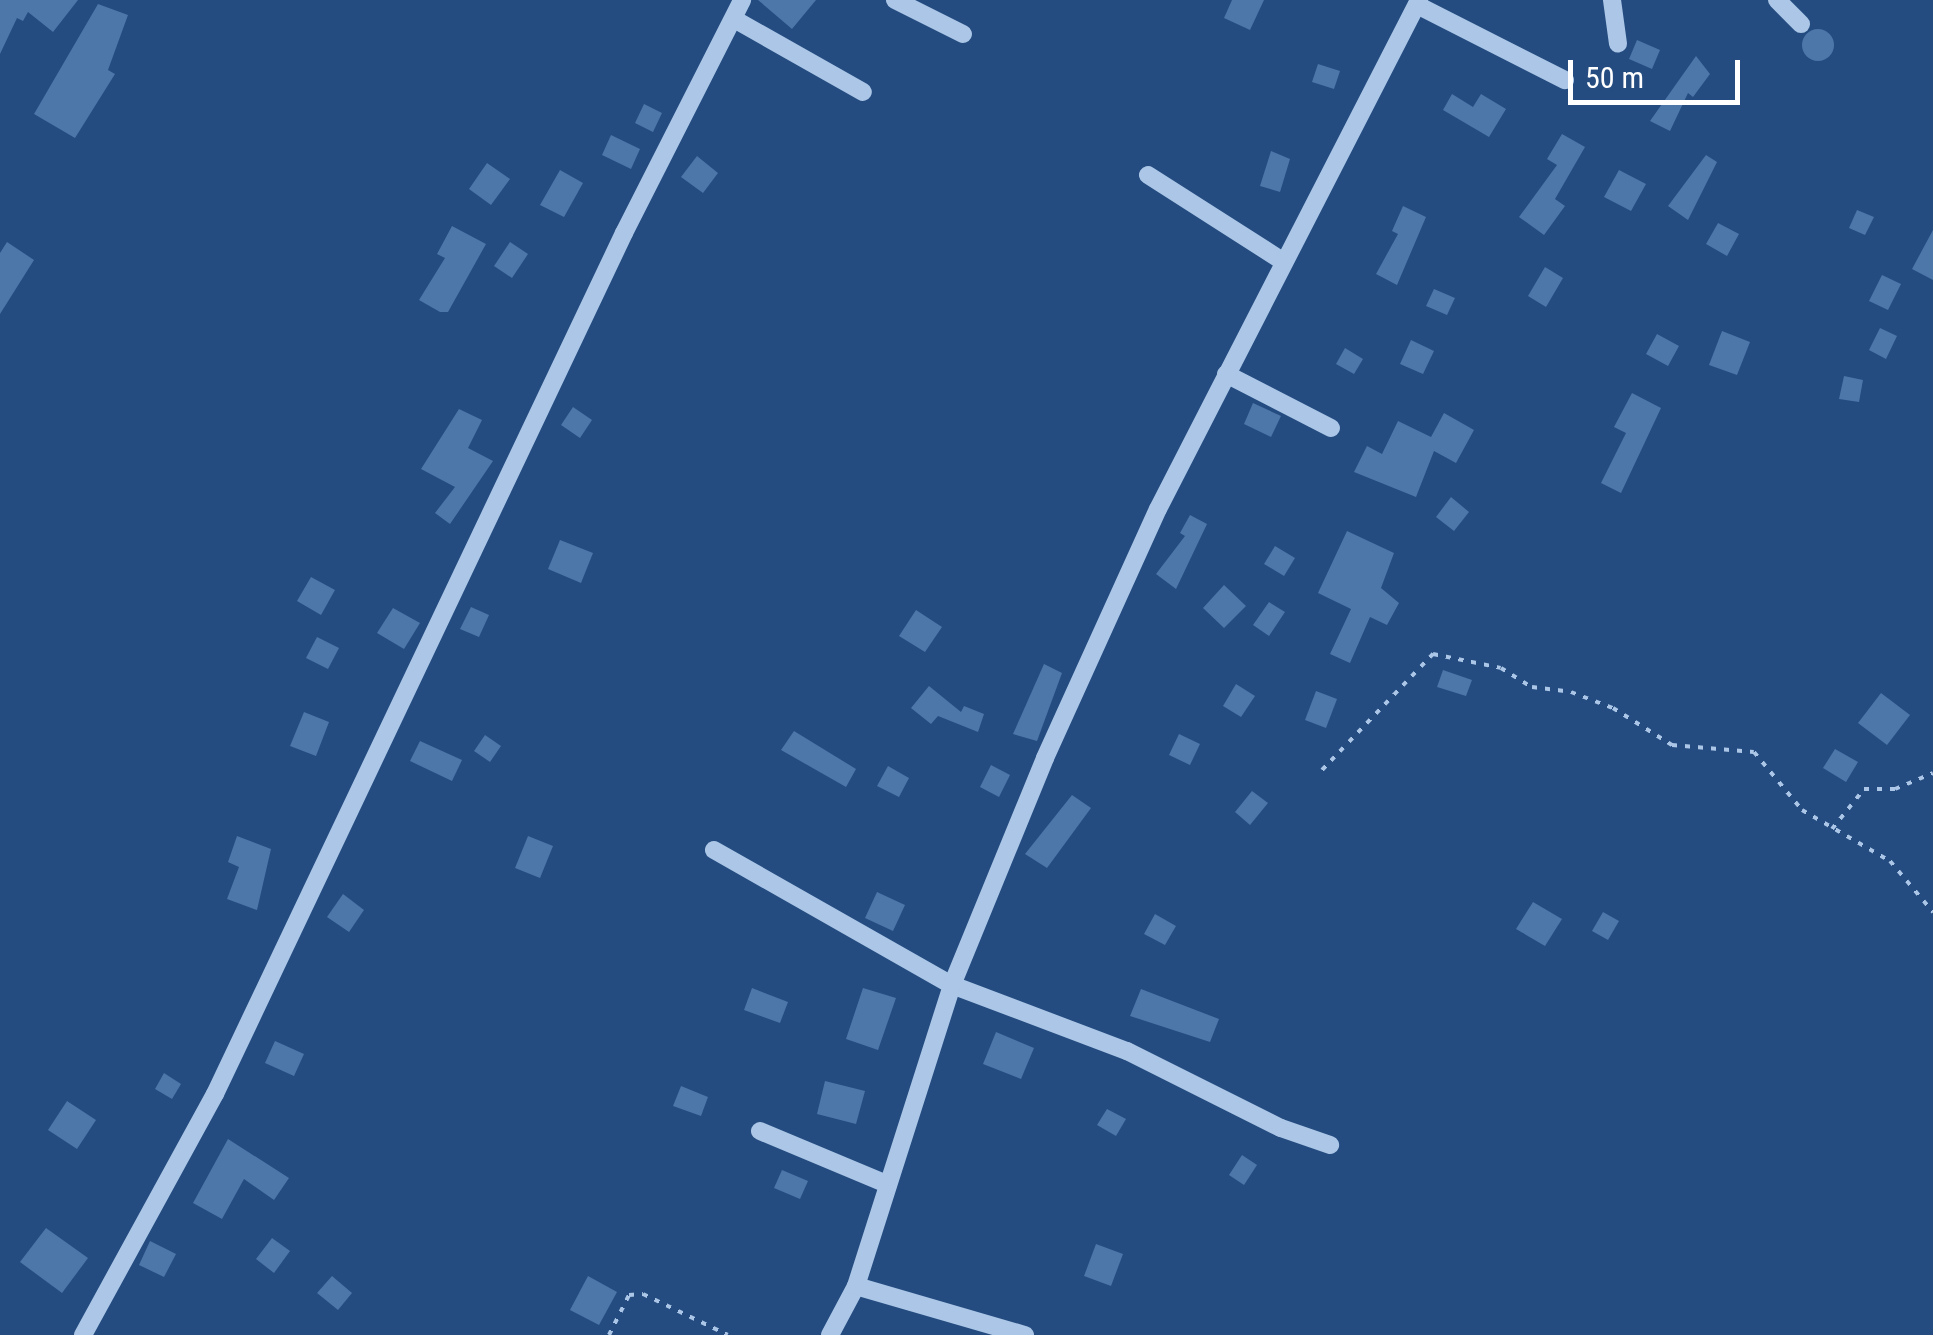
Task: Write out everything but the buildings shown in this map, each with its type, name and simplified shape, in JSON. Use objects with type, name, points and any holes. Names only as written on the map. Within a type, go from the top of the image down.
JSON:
[{"type":"street","points":[[83,1335],[215,1094],[624,233],[742,0]]},
{"type":"street","points":[[896,0],[963,34]]},
{"type":"street","points":[[1612,0],[1618,44]]},
{"type":"street","points":[[1777,0],[1801,24]]},
{"type":"street","points":[[830,1335],[856,1286],[952,985],[1045,758],[1226,374],[1418,2],[1565,80]]},
{"type":"street","points":[[734,19],[864,92]]},
{"type":"street","points":[[1148,175],[1284,262]]},
{"type":"street","points":[[1226,374],[1331,428]]},
{"type":"street","points":[[714,850],[952,985],[1093,1037],[1330,1144]]},
{"type":"street","points":[[760,1130],[887,1184]]},
{"type":"street","points":[[856,1286],[1025,1335]]},
{"type":"path","points":[[1322,770],[1433,654],[1501,668],[1532,687],[1571,692],[1687,750],[1754,752],[1802,810],[1890,860],[1933,912]]},
{"type":"path","points":[[1832,829],[1864,789],[1895,788],[1933,772]]},
{"type":"path","points":[[609,1335],[630,1296],[644,1294],[728,1335]]}]
